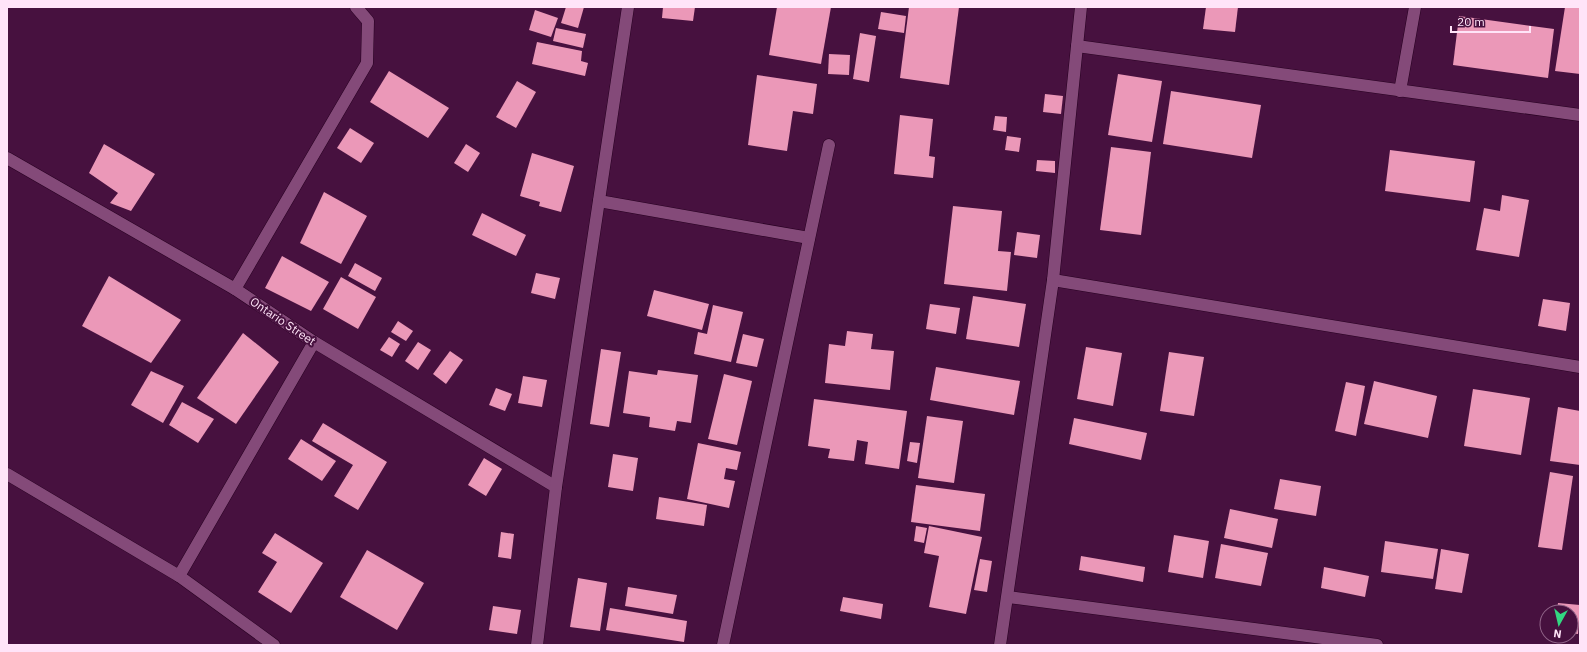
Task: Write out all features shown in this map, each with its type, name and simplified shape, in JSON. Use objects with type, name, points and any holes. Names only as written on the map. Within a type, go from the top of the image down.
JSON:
[{"type":"street","points":[[235,289],[368,63],[368,21],[356,7]]},
{"type":"street","points":[[538,645],[556,487],[628,7]]},
{"type":"street","points":[[1000,645],[1053,280],[1081,7]]},
{"type":"street","points":[[1400,91],[1415,7]]},
{"type":"street","points":[[1077,46],[1580,116]]},
{"type":"street","points":[[723,645],[829,145]]},
{"type":"street","name":"Ontario Street","points":[[7,158],[235,289],[314,342],[556,487]]},
{"type":"street","points":[[599,201],[809,238]]},
{"type":"street","points":[[1053,280],[1580,367]]},
{"type":"street","points":[[178,576],[314,342]]},
{"type":"street","points":[[7,474],[178,576],[274,645]]},
{"type":"street","points":[[1008,597],[1377,645]]},
{"type":"building","points":[[566,7],[584,7],[578,28],[561,23]]},
{"type":"building","points":[[663,7],[695,7],[693,21],[662,18]]},
{"type":"building","points":[[777,7],[831,7],[821,64],[769,55]]},
{"type":"building","points":[[909,7],[959,7],[949,85],[900,78]]},
{"type":"building","points":[[1206,7],[1238,7],[1235,32],[1203,29]]},
{"type":"building","points":[[1565,7],[1580,7],[1580,74],[1555,71]]},
{"type":"building","points":[[535,10],[558,18],[551,37],[529,30]]},
{"type":"building","points":[[881,12],[906,16],[904,33],[878,29]]},
{"type":"building","points":[[1459,16],[1554,29],[1548,78],[1453,65]]},
{"type":"building","points":[[556,28],[586,34],[583,48],[553,41]]},
{"type":"building","points":[[860,33],[876,36],[869,82],[853,79]]},
{"type":"building","points":[[537,42],[582,51],[581,61],[588,63],[585,76],[532,64]]},
{"type":"building","points":[[829,54],[850,55],[849,75],[828,74]]},
{"type":"building","points":[[389,71],[449,108],[428,138],[370,102]]},
{"type":"building","points":[[1118,74],[1162,81],[1152,142],[1108,135]]},
{"type":"building","points":[[757,75],[817,84],[813,114],[793,111],[787,151],[748,145]]},
{"type":"building","points":[[517,81],[536,92],[516,128],[496,117]]},
{"type":"building","points":[[1171,91],[1261,105],[1252,158],[1163,144]]},
{"type":"building","points":[[1045,94],[1063,96],[1061,114],[1043,112]]},
{"type":"building","points":[[900,115],[933,119],[929,156],[935,157],[933,178],[894,174]]},
{"type":"building","points":[[995,116],[1007,117],[1006,132],[993,130]]},
{"type":"building","points":[[350,128],[374,143],[361,163],[337,148]]},
{"type":"building","points":[[1007,136],[1021,138],[1019,152],[1005,150]]},
{"type":"building","points":[[104,144],[155,174],[131,211],[110,203],[118,193],[89,173]]},
{"type":"building","points":[[466,144],[480,153],[468,172],[454,163]]},
{"type":"building","points":[[1111,147],[1151,152],[1141,235],[1100,230]]},
{"type":"building","points":[[1390,150],[1475,161],[1470,202],[1385,191]]},
{"type":"building","points":[[532,153],[574,166],[561,212],[539,206],[540,202],[520,196]]},
{"type":"building","points":[[1037,160],[1055,161],[1055,173],[1036,171]]},
{"type":"building","points":[[324,192],[367,216],[341,264],[300,243]]},
{"type":"building","points":[[1502,195],[1529,200],[1519,257],[1476,250],[1484,208],[1500,211]]},
{"type":"building","points":[[953,206],[1002,211],[998,251],[1011,252],[1007,291],[944,284]]},
{"type":"building","points":[[482,213],[526,235],[516,256],[472,235]]},
{"type":"building","points":[[1017,232],[1040,235],[1037,258],[1014,255]]},
{"type":"building","points":[[282,256],[329,282],[311,311],[265,288]]},
{"type":"building","points":[[355,263],[382,278],[375,291],[348,276]]},
{"type":"building","points":[[536,273],[560,278],[555,299],[531,293]]},
{"type":"building","points":[[109,276],[181,320],[151,363],[82,326]]},
{"type":"building","points":[[341,277],[376,297],[358,329],[323,309]]},
{"type":"building","points":[[654,290],[709,304],[702,330],[647,316]]},
{"type":"building","points":[[973,296],[1026,304],[1019,347],[966,339]]},
{"type":"building","points":[[1543,299],[1570,303],[1566,331],[1538,326]]},
{"type":"building","points":[[930,304],[960,308],[956,334],[926,329]]},
{"type":"building","points":[[713,305],[743,312],[731,362],[694,354],[698,332],[707,334]]},
{"type":"building","points":[[398,321],[413,331],[406,341],[391,332]]},
{"type":"building","points":[[847,331],[873,334],[871,349],[894,351],[890,390],[825,383],[829,344],[845,346]]},
{"type":"building","points":[[243,333],[279,362],[236,424],[197,398]]},
{"type":"building","points":[[743,334],[764,339],[757,367],[736,363]]},
{"type":"building","points":[[389,337],[400,344],[392,357],[380,350]]},
{"type":"building","points":[[418,342],[431,350],[418,370],[405,361]]},
{"type":"building","points":[[1086,347],[1122,353],[1113,406],[1077,399]]},
{"type":"building","points":[[601,349],[621,352],[609,427],[590,424]]},
{"type":"building","points":[[450,351],[463,360],[446,384],[433,374]]},
{"type":"building","points":[[1169,352],[1204,357],[1194,416],[1160,411]]},
{"type":"building","points":[[936,367],[1020,381],[1014,415],[930,400]]},
{"type":"building","points":[[658,370],[698,375],[691,423],[677,421],[675,431],[649,427],[650,417],[623,413],[629,371],[657,375]]},
{"type":"building","points":[[151,371],[184,386],[163,423],[131,405]]},
{"type":"building","points":[[724,374],[752,381],[737,445],[708,439]]},
{"type":"building","points":[[523,376],[547,380],[542,407],[518,403]]},
{"type":"building","points":[[1374,381],[1437,396],[1428,438],[1364,424]]},
{"type":"building","points":[[1346,382],[1365,386],[1356,436],[1335,431]]},
{"type":"building","points":[[496,388],[512,394],[505,411],[489,405]]},
{"type":"building","points":[[1473,389],[1530,398],[1521,455],[1464,446]]},
{"type":"building","points":[[814,399],[907,411],[899,469],[865,464],[868,442],[857,440],[854,461],[828,458],[830,449],[808,446]]},
{"type":"building","points":[[182,402],[214,419],[198,443],[169,425]]},
{"type":"building","points":[[1558,407],[1580,411],[1580,465],[1550,461]]},
{"type":"building","points":[[927,416],[963,421],[954,483],[918,478]]},
{"type":"building","points":[[1074,418],[1147,433],[1141,460],[1069,444]]},
{"type":"building","points":[[323,423],[387,462],[358,510],[334,496],[353,465],[312,441]]},
{"type":"building","points":[[301,439],[336,461],[322,481],[288,459]]},
{"type":"building","points":[[910,442],[920,443],[917,463],[907,461]]},
{"type":"building","points":[[698,443],[741,452],[737,470],[726,468],[724,479],[735,481],[729,508],[687,499]]},
{"type":"building","points":[[613,454],[638,458],[633,491],[608,487]]},
{"type":"building","points":[[484,458],[502,469],[486,496],[468,485]]},
{"type":"building","points":[[1550,472],[1573,476],[1562,550],[1538,547]]},
{"type":"building","points":[[1280,479],[1321,486],[1316,516],[1274,509]]},
{"type":"building","points":[[916,485],[985,494],[980,531],[911,522]]},
{"type":"building","points":[[659,497],[707,505],[704,526],[656,519]]},
{"type":"building","points":[[1230,509],[1278,519],[1272,548],[1224,538]]},
{"type":"building","points":[[916,526],[927,528],[924,543],[914,541]]},
{"type":"building","points":[[929,526],[982,537],[966,614],[929,607],[939,556],[924,553]]},
{"type":"building","points":[[501,532],[514,534],[511,559],[498,557]]},
{"type":"building","points":[[275,533],[323,563],[291,613],[258,592],[277,562],[262,553]]},
{"type":"building","points":[[1174,535],[1209,541],[1203,578],[1168,572]]},
{"type":"building","points":[[1385,541],[1438,549],[1433,579],[1381,572]]},
{"type":"building","points":[[1221,544],[1268,553],[1261,586],[1215,578]]},
{"type":"building","points":[[1441,549],[1469,554],[1462,593],[1435,589]]},
{"type":"building","points":[[367,550],[424,583],[397,630],[340,597]]},
{"type":"building","points":[[1081,556],[1145,567],[1143,582],[1079,570]]},
{"type":"building","points":[[980,559],[992,561],[987,592],[974,590]]},
{"type":"building","points":[[1324,567],[1369,576],[1365,597],[1321,588]]},
{"type":"building","points":[[578,578],[607,583],[600,631],[570,627]]},
{"type":"building","points":[[628,587],[677,595],[673,614],[625,606]]},
{"type":"building","points":[[843,597],[883,604],[881,619],[840,611]]},
{"type":"building","points":[[493,606],[521,610],[517,634],[489,630]]},
{"type":"building","points":[[610,608],[687,621],[684,642],[606,630]]}]
